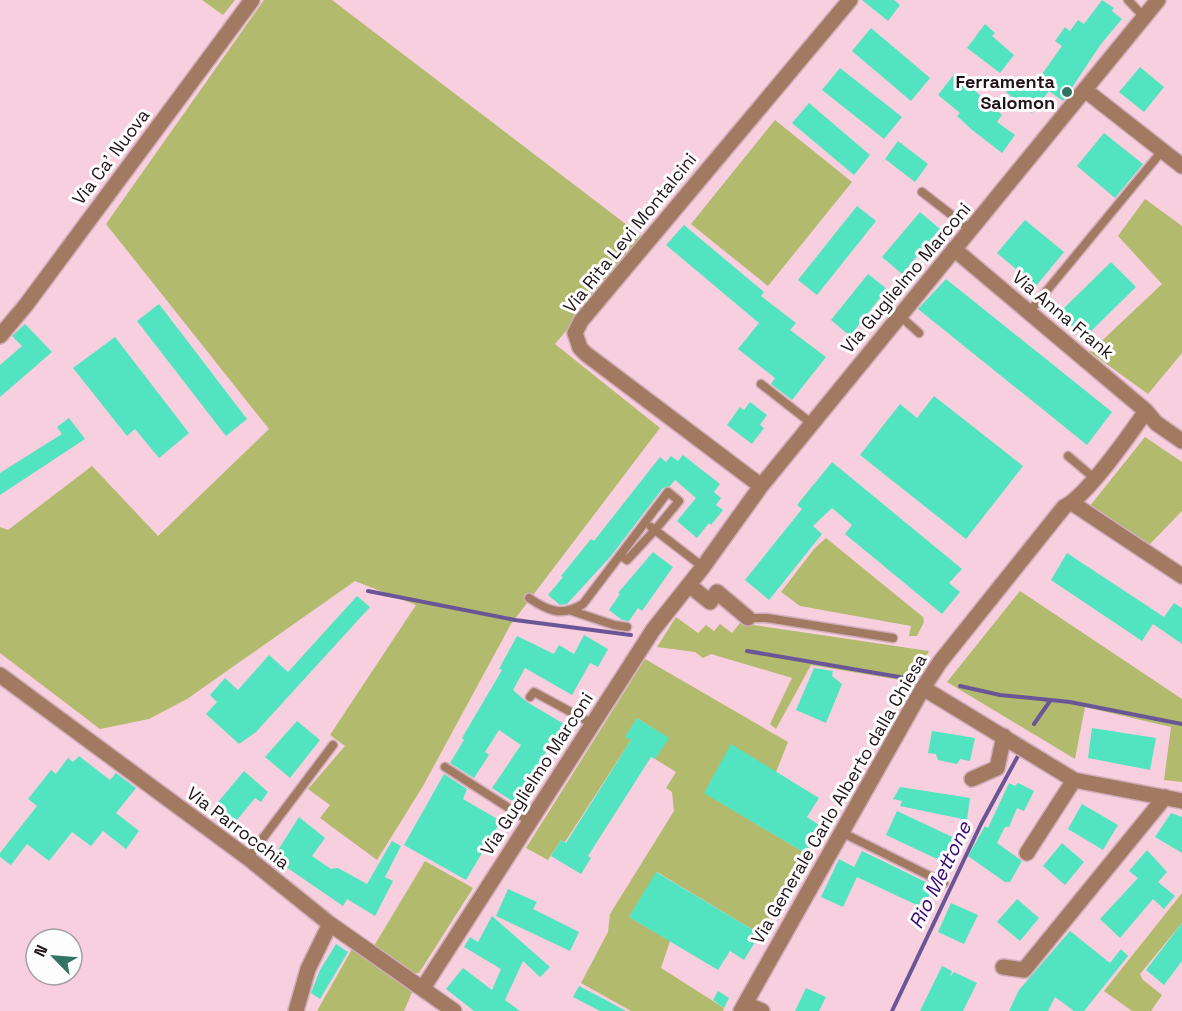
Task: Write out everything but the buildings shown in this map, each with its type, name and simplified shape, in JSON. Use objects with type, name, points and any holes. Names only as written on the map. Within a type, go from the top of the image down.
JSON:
[{"type":"street","name":"Via Ca' Nuova","points":[[0,336],[26,305],[252,0]]},
{"type":"street","name":"Via Rita Levi Montalcini","points":[[760,486],[586,354],[580,348],[575,333],[581,321],[850,0]]},
{"type":"street","name":"Via Guglielmo Marconi","points":[[423,988],[653,630],[703,567],[760,486],[878,335],[899,315],[936,264],[971,230],[1026,155],[1085,90],[1158,0]]},
{"type":"street","points":[[1085,90],[1182,166]]},
{"type":"street","name":"Via Anna Frank","points":[[954,249],[1030,311],[1146,411],[1156,423],[1182,441]]},
{"type":"street","name":"Via Generale Carlo Alberto dalla Chiesa","points":[[743,1009],[841,832],[940,662],[1064,507],[1072,503],[1094,478],[1146,411]]},
{"type":"street","points":[[1072,503],[1182,576]]},
{"type":"street","points":[[689,585],[710,602],[717,592],[748,618]]},
{"type":"street","name":"Via Parrocchia","points":[[0,675],[248,858],[330,924],[454,1011]]},
{"type":"street","points":[[923,688],[1074,780],[1182,801]]},
{"type":"street","points":[[972,779],[997,768],[1004,736]]},
{"type":"street","points":[[1027,853],[1074,780]]},
{"type":"street","points":[[1003,967],[1023,970],[1165,797]]},
{"type":"street","points":[[296,1011],[308,969],[330,924]]},
{"type":"street","points":[[743,1009],[748,1005],[762,1011]]},
{"type":"lane","points":[[1128,0],[1144,17]]},
{"type":"lane","points":[[1030,311],[1162,151]]},
{"type":"lane","points":[[922,192],[971,230]]},
{"type":"lane","points":[[899,315],[919,333]]},
{"type":"lane","points":[[761,384],[811,423]]},
{"type":"lane","points":[[1068,456],[1094,478]]},
{"type":"lane","points":[[572,611],[583,604],[620,555],[646,522],[668,492],[679,501],[627,560],[620,555]]},
{"type":"lane","points":[[646,522],[703,567]]},
{"type":"lane","points":[[529,598],[547,611],[572,611],[614,626],[627,627]]},
{"type":"lane","points":[[748,618],[766,618],[893,639]]},
{"type":"lane","points":[[530,698],[534,692],[593,724]]},
{"type":"lane","points":[[248,858],[333,745]]},
{"type":"lane","points":[[445,767],[529,821]]},
{"type":"lane","points":[[841,832],[944,883]]},
{"type":"green space","points":[[202,0],[235,0],[223,15]]},
{"type":"green space","points":[[264,0],[332,0],[644,238],[555,344],[660,428],[511,624],[423,786],[377,860],[320,818],[330,805],[308,789],[345,746],[330,735],[416,605],[355,581],[187,699],[149,719],[100,729],[0,653],[0,527],[8,530],[92,466],[158,536],[269,429],[106,224]]},
{"type":"green space","points":[[775,120],[852,182],[768,286],[691,224]]},
{"type":"green space","points":[[1145,199],[1182,226],[1182,353],[1148,394],[1090,352],[1162,284],[1118,236]]},
{"type":"green space","points":[[1145,437],[1182,462],[1182,511],[1149,545],[1089,507]]},
{"type":"green space","points":[[826,538],[923,617],[924,622],[917,636],[909,636],[911,626],[800,606],[781,592],[814,549]]},
{"type":"green space","points":[[1020,591],[1182,699],[1182,782],[1164,780],[1171,727],[1085,707],[1075,759],[947,682]]},
{"type":"green space","points":[[676,617],[698,633],[706,625],[714,631],[720,624],[732,633],[740,623],[929,651],[912,682],[811,665],[776,729],[770,724],[792,678],[711,654],[703,658],[695,652],[657,647]]},
{"type":"green space","points":[[645,659],[788,742],[776,772],[705,793],[805,853],[760,934],[657,872],[629,917],[670,941],[661,968],[724,1008],[723,1011],[631,1011],[581,983],[608,932],[610,914],[674,811],[672,792],[666,788],[676,772],[655,759],[668,738],[637,718],[626,736],[631,740],[565,842],[561,840],[548,860],[526,848]]},
{"type":"green space","points":[[425,861],[473,888],[419,973],[412,973],[374,946]]},
{"type":"green space","points":[[1182,893],[1182,923],[1140,974],[1143,980],[1162,995],[1151,1011],[1132,1011],[1104,991]]},
{"type":"green space","points":[[356,942],[416,983],[404,1011],[317,1011]]},
{"type":"waterway","points":[[368,591],[515,620],[631,635]]},
{"type":"waterway","points":[[747,651],[911,679]]},
{"type":"waterway","points":[[960,686],[1000,695],[1070,702],[1182,724]]},
{"type":"waterway","name":"Rio Mettone","points":[[1034,724],[1050,701]]},
{"type":"waterway","name":"Rio Mettone","points":[[892,1011],[981,824],[1019,754]]},
{"type":"place","name":"Ferramenta Salomon","points":[[1067,92]]}]
